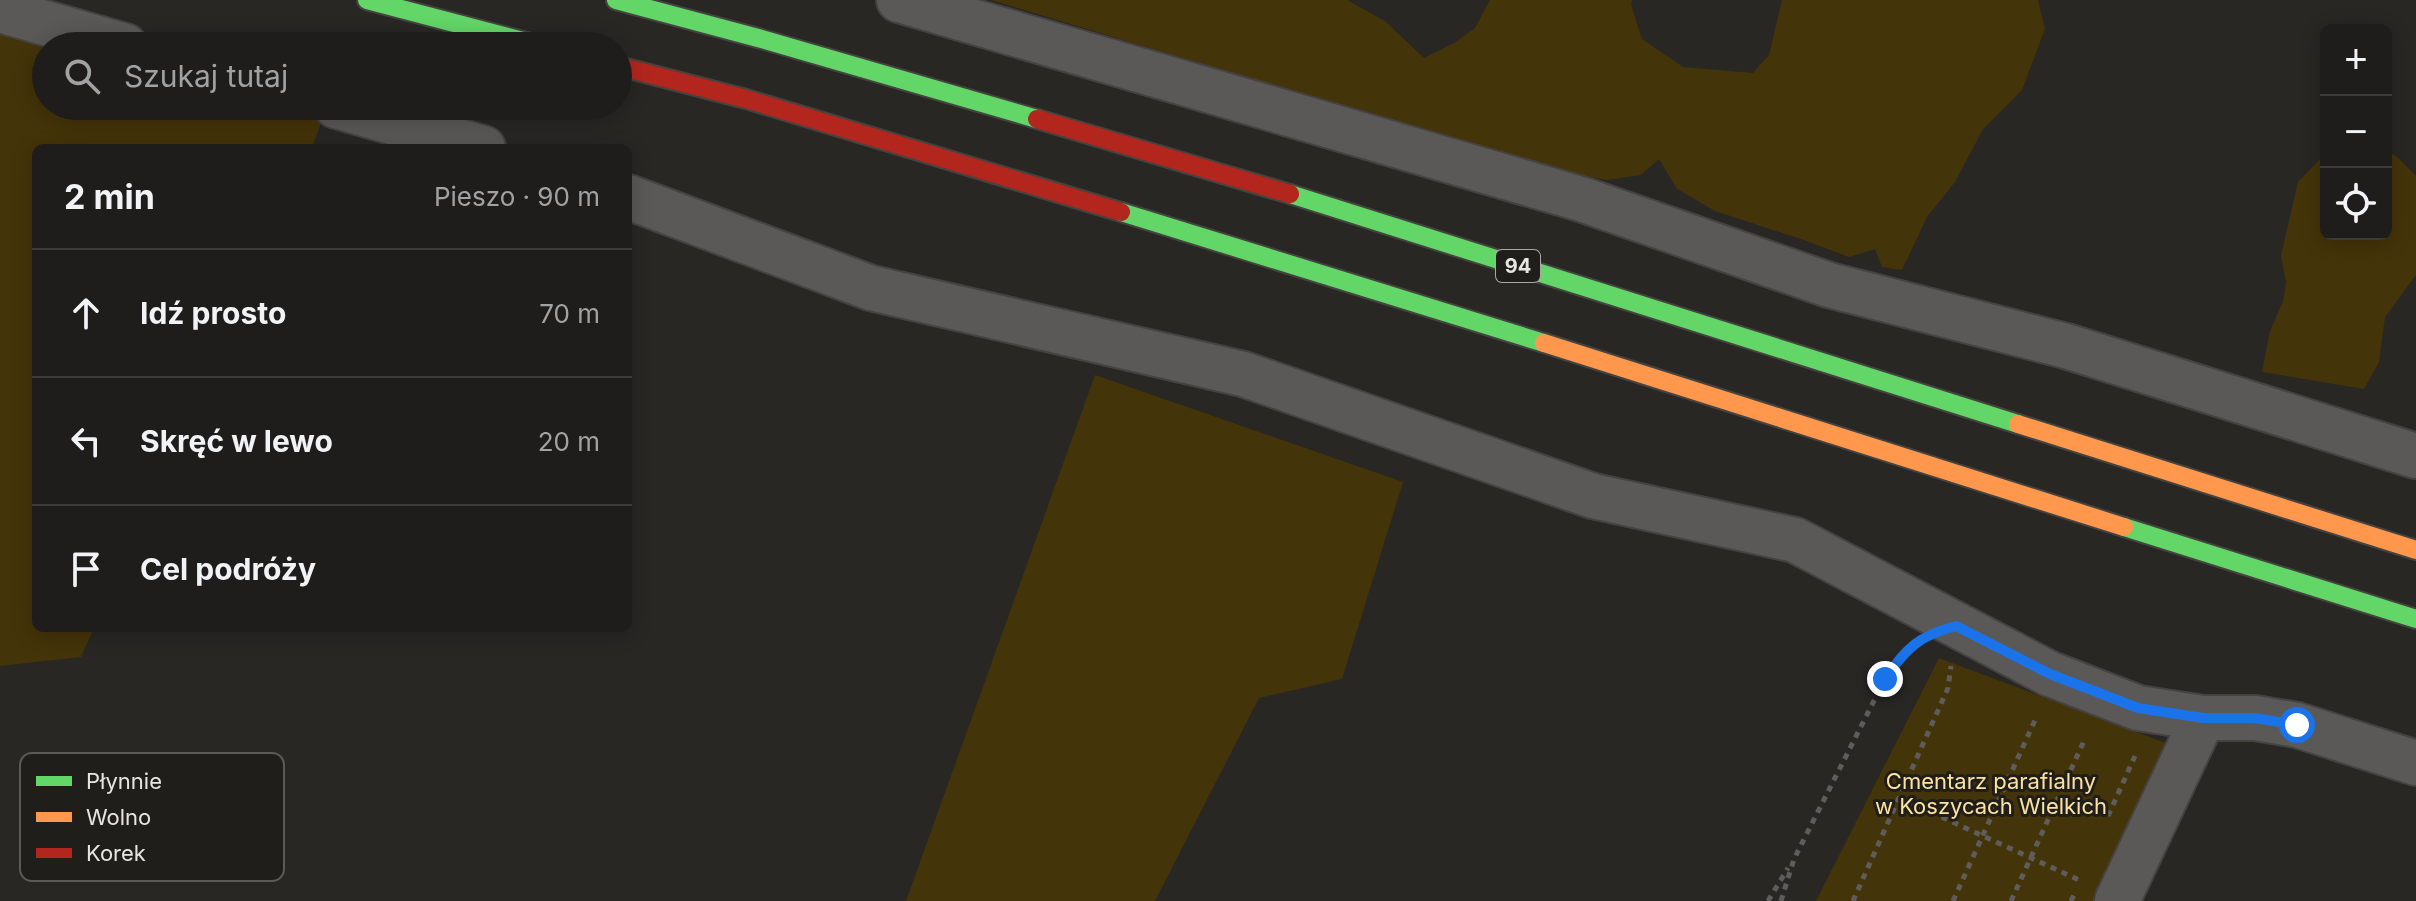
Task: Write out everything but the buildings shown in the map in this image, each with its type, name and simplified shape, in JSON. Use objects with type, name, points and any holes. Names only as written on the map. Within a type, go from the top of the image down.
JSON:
[{"type":"main road","points":[[367,0],[489,32]]},
{"type":"main road","name":"94","points":[[616,0],[758,38],[1281,191],[2416,550]]},
{"type":"main road","points":[[632,70],[746,99],[1267,255],[2416,619]]},
{"type":"street","points":[[899,0],[1581,199],[1829,285],[2066,346],[2416,456]]},
{"type":"street","points":[[0,10],[76,32]]},
{"type":"street","points":[[385,120],[469,144]]},
{"type":"street","points":[[632,198],[871,288],[1243,374],[1593,496],[1795,540],[1954,644],[2050,674],[2138,708],[2203,718],[2255,718],[2297,725],[2416,763]]},
{"type":"street","points":[[2117,901],[2203,718]]},
{"type":"path","points":[[1768,901],[1794,859],[1885,679],[1904,651],[1932,632],[1954,644],[1948,688],[1853,901]]},
{"type":"path","points":[[1953,901],[2036,718]]},
{"type":"path","points":[[2011,901],[2084,741]]},
{"type":"path","points":[[2104,826],[2135,756]]},
{"type":"path","points":[[1898,797],[2080,882],[2086,868]]},
{"type":"path","points":[[1781,901],[1794,859]]},
{"type":"green space","points":[[991,0],[1347,0],[1385,21],[1424,58],[1475,28],[1490,0],[1632,0],[1642,39],[1683,67],[1753,73],[1769,55],[1782,0],[2038,0],[2045,29],[2022,90],[1983,129],[1955,182],[1927,217],[1902,270],[1882,267],[1875,249],[1849,257],[1715,211],[1677,189],[1659,159],[1641,175],[1606,180],[1505,160]]},
{"type":"green space","points":[[0,12],[32,36],[32,120],[322,120],[313,144],[32,144],[32,632],[92,632],[81,657],[0,666]]},
{"type":"green space","points":[[2392,154],[2416,176],[2416,275],[2385,317],[2379,362],[2364,389],[2262,372],[2270,331],[2283,301],[2286,282],[2281,255],[2298,182],[2320,159],[2320,240],[2392,240]]},
{"type":"green space","points":[[1095,375],[1403,482],[1342,679],[1259,698],[1155,901],[906,901]]},
{"type":"green space","name":"Cmentarz parafialny w Koszycach Wielkich","points":[[1939,658],[2171,745],[2098,901],[1816,901]]},
{"type":"traffic: fast","points":[[367,0],[489,32]]},
{"type":"traffic: fast","points":[[616,0],[1037,119]]},
{"type":"traffic: fast","points":[[1290,194],[2018,424]]},
{"type":"traffic: fast","points":[[1121,212],[1544,343]]},
{"type":"traffic: fast","points":[[2124,527],[2416,619]]},
{"type":"traffic: slow","points":[[1544,343],[2124,527]]},
{"type":"traffic: slow","points":[[2018,424],[2416,550]]},
{"type":"traffic: jam","points":[[632,70],[746,99],[1121,212]]},
{"type":"traffic: jam","points":[[1037,119],[1290,194]]},
{"type":"route","points":[[1885,679],[1904,651],[1932,632],[1956,626],[2050,674],[2138,708],[2203,718],[2255,718],[2297,725]]}]
